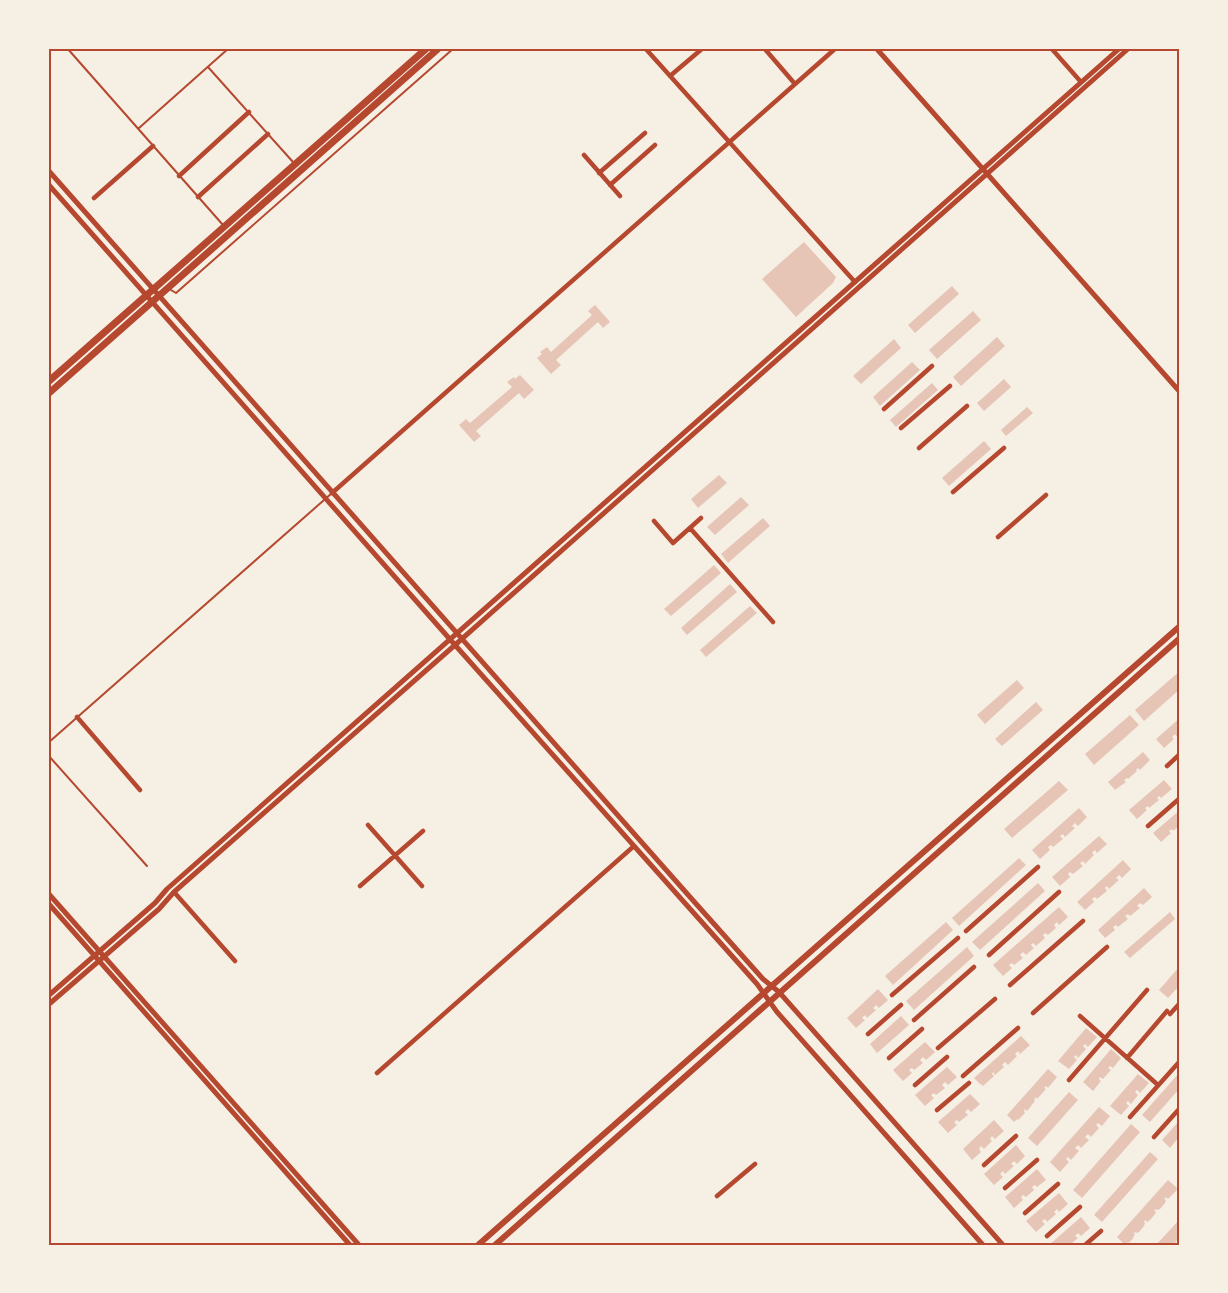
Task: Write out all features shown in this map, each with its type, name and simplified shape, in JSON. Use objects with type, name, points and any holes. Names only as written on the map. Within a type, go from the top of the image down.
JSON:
[{"type":"main road","points":[[48,382],[427,48]]},
{"type":"main road","points":[[48,394],[439,48]]},
{"type":"main road","points":[[478,1245],[1180,626]]},
{"type":"main road","points":[[495,1245],[1180,638]]},
{"type":"street","points":[[645,48],[855,282]]},
{"type":"street","points":[[670,76],[703,48]]},
{"type":"street","points":[[764,48],[795,84]]},
{"type":"street","points":[[332,493],[836,48]]},
{"type":"street","points":[[876,48],[1180,392]]},
{"type":"street","points":[[1051,48],[1081,82]]},
{"type":"street","points":[[48,996],[155,903],[167,889],[453,643],[461,640],[1120,48]]},
{"type":"street","points":[[48,1005],[159,909],[174,892],[453,643],[457,634],[855,282],[1130,48]]},
{"type":"street","points":[[179,176],[249,112]]},
{"type":"street","points":[[599,172],[645,133]]},
{"type":"street","points":[[198,197],[268,134]]},
{"type":"street","points":[[610,185],[655,145]]},
{"type":"street","points":[[94,198],[153,146]]},
{"type":"street","points":[[584,155],[620,196]]},
{"type":"street","points":[[48,170],[763,980],[779,992],[1003,1245]]},
{"type":"street","points":[[48,184],[634,846],[983,1245]]},
{"type":"street","points":[[884,409],[932,366]]},
{"type":"street","points":[[902,428],[950,386]]},
{"type":"street","points":[[920,448],[967,406]]},
{"type":"street","points":[[953,492],[1004,448]]},
{"type":"street","points":[[998,537],[1046,495]]},
{"type":"street","points":[[654,521],[673,543],[701,518]]},
{"type":"street","points":[[690,528],[773,622]]},
{"type":"street","points":[[77,717],[140,790]]},
{"type":"street","points":[[1167,766],[1180,754]]},
{"type":"street","points":[[1148,826],[1180,798]]},
{"type":"street","points":[[368,825],[422,886]]},
{"type":"street","points":[[360,886],[423,831]]},
{"type":"street","points":[[377,1073],[634,846]]},
{"type":"street","points":[[966,931],[1038,867]]},
{"type":"street","points":[[174,892],[235,961]]},
{"type":"street","points":[[989,955],[1059,892]]},
{"type":"street","points":[[48,893],[101,958],[350,1245]]},
{"type":"street","points":[[48,903],[97,953]]},
{"type":"street","points":[[1010,985],[1083,921]]},
{"type":"street","points":[[892,995],[958,938]]},
{"type":"street","points":[[1033,1013],[1107,947]]},
{"type":"street","points":[[101,958],[359,1245]]},
{"type":"street","points":[[914,1020],[975,967]]},
{"type":"street","points":[[1069,1080],[1147,990]]},
{"type":"street","points":[[938,1048],[995,999]]},
{"type":"street","points":[[1127,1058],[1180,1003]]},
{"type":"street","points":[[868,1034],[901,1005]]},
{"type":"street","points":[[1080,1016],[1158,1085]]},
{"type":"street","points":[[963,1076],[1018,1028]]},
{"type":"street","points":[[889,1058],[922,1029]]},
{"type":"street","points":[[915,1085],[947,1057]]},
{"type":"street","points":[[1130,1117],[1180,1061]]},
{"type":"street","points":[[937,1110],[969,1083]]},
{"type":"street","points":[[1154,1137],[1180,1108]]},
{"type":"street","points":[[984,1164],[1016,1136]]},
{"type":"street","points":[[1005,1188],[1037,1160]]},
{"type":"street","points":[[717,1196],[755,1164]]},
{"type":"street","points":[[1025,1213],[1058,1184]]},
{"type":"street","points":[[1047,1236],[1080,1207]]},
{"type":"street","points":[[1085,1245],[1101,1231]]},
{"type":"lane","points":[[67,48],[225,227]]},
{"type":"lane","points":[[138,129],[229,48]]},
{"type":"lane","points":[[168,288],[176,293],[454,48]]},
{"type":"lane","points":[[208,67],[295,164]]},
{"type":"lane","points":[[48,743],[332,493]]},
{"type":"lane","points":[[48,755],[147,866]]},
{"type":"building","points":[[804,242],[836,277],[833,283],[796,317],[762,279]]},
{"type":"building","points":[[952,286],[959,294],[915,333],[908,325]]},
{"type":"building","points":[[595,305],[610,322],[603,328],[598,322],[556,360],[561,365],[551,374],[537,358],[542,354],[540,352],[547,347],[551,352],[592,315],[588,311]]},
{"type":"building","points":[[973,311],[981,320],[937,359],[929,350]]},
{"type":"building","points":[[997,337],[1005,346],[961,386],[953,377]]},
{"type":"building","points":[[894,339],[901,348],[861,384],[853,376]]},
{"type":"building","points":[[912,362],[920,370],[880,406],[873,397]]},
{"type":"building","points":[[520,375],[534,390],[524,399],[519,393],[476,431],[481,436],[474,442],[459,425],[466,419],[470,423],[512,387],[507,382]]},
{"type":"building","points":[[1004,379],[1011,387],[984,411],[977,403]]},
{"type":"building","points":[[932,383],[938,390],[896,427],[890,420]]},
{"type":"building","points":[[1027,407],[1033,413],[1006,436],[1001,430]]},
{"type":"building","points":[[984,441],[991,449],[949,486],[942,478]]},
{"type":"building","points":[[719,475],[727,483],[698,508],[691,499]]},
{"type":"building","points":[[741,497],[749,505],[715,535],[707,527]]},
{"type":"building","points":[[763,518],[770,526],[728,563],[721,554]]},
{"type":"building","points":[[714,565],[721,573],[671,616],[664,609]]},
{"type":"building","points":[[730,584],[737,592],[687,635],[681,628]]},
{"type":"building","points":[[750,606],[757,613],[706,657],[700,650]]},
{"type":"building","points":[[1180,671],[1180,689],[1144,721],[1135,710]]},
{"type":"building","points":[[1017,680],[1024,688],[985,724],[977,715]]},
{"type":"building","points":[[1036,702],[1043,710],[1002,746],[995,739]]},
{"type":"building","points":[[1130,715],[1139,725],[1094,765],[1085,754]]},
{"type":"building","points":[[1180,718],[1180,734],[1177,737],[1175,734],[1172,737],[1174,739],[1164,748],[1156,739]]},
{"type":"building","points":[[1143,752],[1150,760],[1115,790],[1108,782]]},
{"type":"building","points":[[1164,780],[1172,789],[1161,798],[1159,796],[1157,798],[1159,800],[1149,808],[1148,806],[1145,808],[1147,810],[1137,819],[1129,810]]},
{"type":"building","points":[[1059,781],[1068,790],[1012,838],[1004,829]]},
{"type":"building","points":[[1079,808],[1087,817],[1078,826],[1075,823],[1072,826],[1075,828],[1065,837],[1063,834],[1060,836],[1063,839],[1053,847],[1051,845],[1048,847],[1050,850],[1040,859],[1032,850]]},
{"type":"building","points":[[1180,810],[1180,825],[1173,831],[1172,829],[1169,831],[1171,833],[1161,842],[1153,833]]},
{"type":"building","points":[[1099,836],[1107,844],[1097,853],[1095,850],[1092,853],[1094,855],[1085,864],[1083,861],[1080,863],[1083,866],[1073,874],[1070,872],[1068,874],[1070,877],[1060,886],[1052,877]]},
{"type":"building","points":[[1019,858],[1026,865],[959,926],[952,918]]},
{"type":"building","points":[[1123,860],[1131,869],[1122,878],[1119,875],[1116,878],[1119,880],[1109,889],[1107,886],[1105,888],[1107,891],[1097,899],[1095,897],[1092,899],[1094,902],[1085,910],[1077,902]]},
{"type":"building","points":[[1038,883],[1045,891],[980,950],[972,942]]},
{"type":"building","points":[[1144,888],[1152,897],[1143,905],[1140,903],[1137,906],[1140,908],[1130,916],[1128,914],[1125,916],[1128,919],[1118,927],[1116,925],[1113,927],[1115,930],[1105,938],[1098,930]]},
{"type":"building","points":[[1059,907],[1068,917],[1059,925],[1057,922],[1054,925],[1056,928],[1048,935],[1045,933],[1043,935],[1045,938],[1036,946],[1033,943],[1031,945],[1034,948],[1026,955],[1023,952],[1020,955],[1023,958],[1014,965],[1012,963],[1009,965],[1012,968],[1003,976],[993,965]]},
{"type":"building","points":[[1170,912],[1175,919],[1130,958],[1124,952]]},
{"type":"building","points":[[946,922],[953,930],[893,985],[885,976]]},
{"type":"building","points":[[967,947],[974,956],[914,1010],[906,1001]]},
{"type":"building","points":[[1180,966],[1180,985],[1168,998],[1159,990]]},
{"type":"building","points":[[878,989],[888,1000],[879,1008],[876,1005],[873,1008],[876,1010],[867,1018],[865,1015],[862,1018],[865,1020],[856,1028],[847,1018]]},
{"type":"building","points":[[901,1016],[909,1025],[877,1053],[870,1044]]},
{"type":"building","points":[[1086,1028],[1097,1037],[1088,1047],[1085,1044],[1083,1046],[1086,1049],[1078,1058],[1076,1055],[1074,1057],[1077,1060],[1069,1069],[1058,1061]]},
{"type":"building","points":[[1021,1036],[1030,1045],[1020,1054],[1018,1051],[1015,1054],[1017,1056],[1008,1065],[1005,1062],[1002,1065],[1004,1067],[995,1075],[993,1072],[994,1076],[983,1086],[980,1084],[974,1078]]},
{"type":"building","points":[[925,1042],[935,1052],[926,1060],[923,1057],[920,1060],[923,1063],[914,1070],[912,1068],[909,1070],[912,1073],[903,1081],[893,1070]]},
{"type":"building","points":[[1111,1049],[1121,1058],[1113,1068],[1110,1066],[1108,1068],[1111,1070],[1103,1079],[1100,1077],[1101,1081],[1093,1091],[1083,1082]]},
{"type":"building","points":[[947,1067],[957,1077],[948,1085],[945,1082],[942,1085],[945,1088],[936,1095],[934,1093],[931,1095],[934,1098],[925,1106],[915,1095]]},
{"type":"building","points":[[1048,1069],[1057,1077],[1014,1122],[1007,1115]]},
{"type":"building","points":[[1180,1072],[1180,1088],[1150,1122],[1142,1115]]},
{"type":"building","points":[[1138,1074],[1149,1083],[1140,1093],[1137,1090],[1135,1092],[1138,1095],[1131,1104],[1128,1101],[1126,1103],[1129,1106],[1121,1115],[1110,1106]]},
{"type":"building","points":[[1069,1092],[1078,1100],[1037,1146],[1028,1138]]},
{"type":"building","points":[[970,1094],[980,1104],[971,1112],[968,1109],[965,1112],[968,1115],[959,1122],[957,1120],[954,1122],[957,1125],[948,1133],[938,1122]]},
{"type":"building","points":[[1099,1107],[1110,1116],[1102,1126],[1098,1123],[1096,1125],[1099,1128],[1091,1137],[1088,1134],[1085,1137],[1089,1140],[1081,1148],[1078,1145],[1075,1148],[1079,1151],[1071,1160],[1068,1157],[1066,1159],[1069,1162],[1060,1172],[1050,1162]]},
{"type":"building","points":[[994,1120],[1004,1131],[995,1139],[992,1136],[990,1139],[992,1141],[984,1149],[981,1146],[979,1149],[981,1152],[972,1160],[963,1149]]},
{"type":"building","points":[[1180,1120],[1180,1136],[1170,1148],[1162,1140]]},
{"type":"building","points":[[1131,1124],[1140,1132],[1082,1198],[1073,1190]]},
{"type":"building","points":[[1016,1145],[1025,1156],[1017,1164],[1014,1161],[1011,1164],[1014,1166],[1005,1174],[1003,1171],[1000,1174],[1003,1177],[994,1185],[984,1174]]},
{"type":"building","points":[[1150,1152],[1158,1159],[1102,1222],[1094,1215]]},
{"type":"building","points":[[1037,1169],[1046,1180],[1037,1187],[1035,1185],[1032,1187],[1034,1190],[1026,1197],[1023,1195],[1021,1197],[1023,1200],[1014,1208],[1005,1197]]},
{"type":"building","points":[[1168,1180],[1177,1188],[1176,1191],[1168,1199],[1166,1197],[1164,1199],[1165,1203],[1160,1209],[1154,1210],[1155,1214],[1147,1222],[1145,1220],[1144,1226],[1139,1232],[1134,1233],[1134,1237],[1125,1245],[1117,1237]]},
{"type":"building","points":[[1059,1193],[1068,1204],[1059,1212],[1057,1209],[1054,1212],[1056,1214],[1047,1222],[1045,1219],[1042,1221],[1045,1224],[1036,1232],[1026,1221]]},
{"type":"building","points":[[1081,1217],[1090,1228],[1081,1236],[1078,1233],[1075,1236],[1078,1238],[1070,1245],[1067,1243],[1049,1245]]},
{"type":"building","points":[[1180,1219],[1180,1237],[1178,1235],[1174,1245],[1156,1245]]}]
